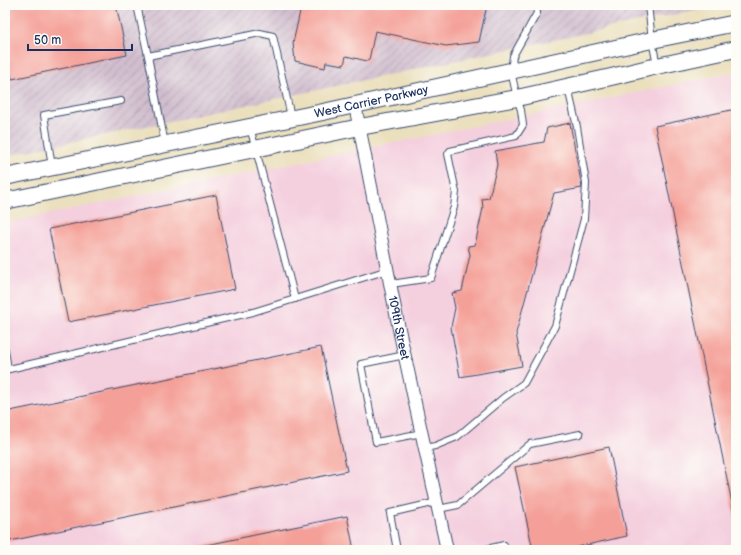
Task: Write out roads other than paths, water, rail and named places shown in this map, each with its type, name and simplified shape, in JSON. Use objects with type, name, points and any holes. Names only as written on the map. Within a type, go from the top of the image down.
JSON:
[{"type":"main road","name":"West Carrier Parkway","points":[[5,177],[355,105],[736,23]]},
{"type":"main road","name":"West Carrier Parkway","points":[[5,201],[360,127],[517,98],[736,49]]},
{"type":"street","name":"109th Street","points":[[355,105],[446,550]]},
{"type":"lane","points":[[137,5],[166,144]]},
{"type":"lane","points":[[391,284],[431,278],[454,207],[456,192],[448,154],[450,151],[516,136],[522,125],[521,110],[511,71],[513,56],[537,13],[536,5]]},
{"type":"lane","points":[[648,5],[657,66]]},
{"type":"lane","points":[[148,56],[260,32],[273,36],[292,118]]},
{"type":"lane","points":[[425,448],[435,446],[457,437],[503,398],[524,383],[555,326],[584,219],[585,204],[586,183],[577,127],[568,86]]},
{"type":"lane","points":[[52,167],[44,115],[121,101]]},
{"type":"lane","points":[[250,127],[295,299]]},
{"type":"lane","points":[[5,350],[7,369],[253,312],[388,270]]},
{"type":"lane","points":[[405,355],[361,364],[376,442],[422,433]]},
{"type":"lane","points":[[398,550],[390,513],[437,506],[458,505],[530,444],[580,434]]},
{"type":"lane","points":[[482,550],[504,545]]}]
